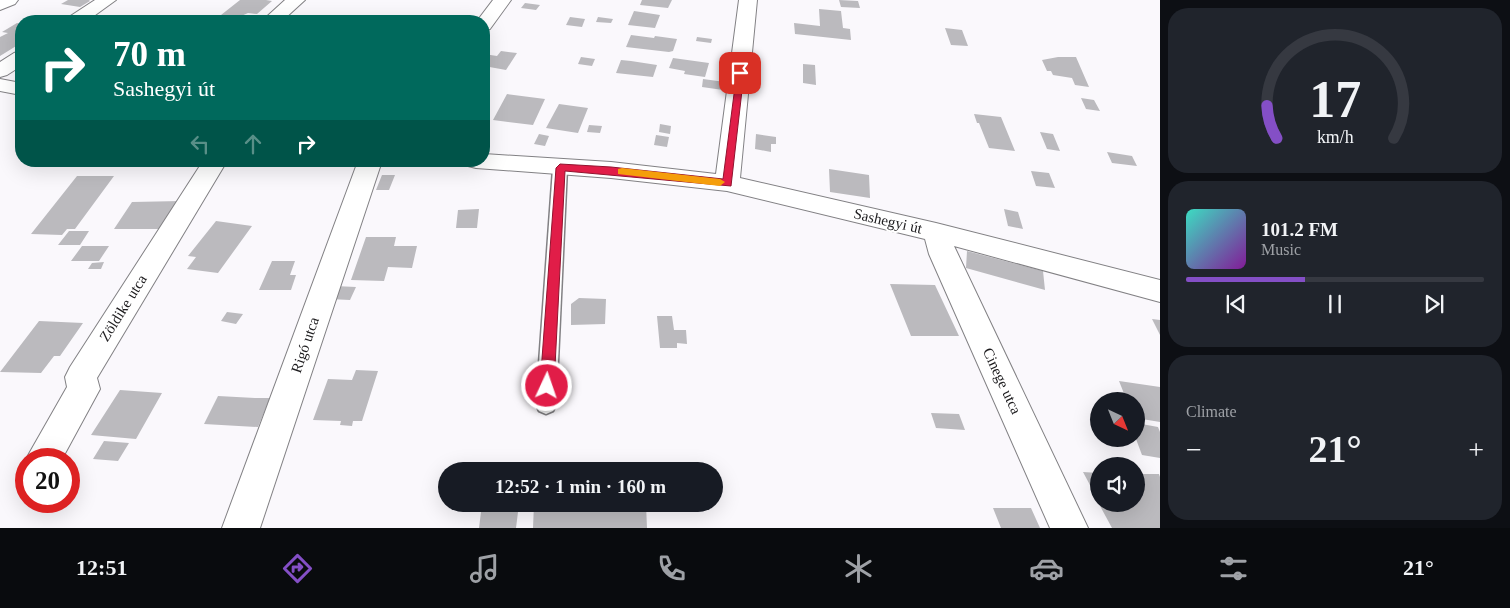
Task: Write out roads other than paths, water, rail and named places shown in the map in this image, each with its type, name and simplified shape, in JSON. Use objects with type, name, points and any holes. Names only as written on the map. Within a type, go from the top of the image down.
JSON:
[{"type":"street","points":[[0,5],[9,0]]},
{"type":"street","points":[[84,15],[107,0]]},
{"type":"street","points":[[278,15],[296,0]]},
{"type":"street","points":[[490,17],[502,0]]},
{"type":"street","points":[[727,183],[748,0]]},
{"type":"street","points":[[0,71],[15,61]]},
{"type":"street","points":[[0,85],[15,88]]},
{"type":"street","name":"Sashegyi út","points":[[490,151],[587,161],[611,170]]},
{"type":"street","name":"Sashegyi út","points":[[490,162],[611,170],[727,183],[936,232],[1160,292]]},
{"type":"street","name":"Zöldike utca","points":[[49,448],[84,389],[81,376],[211,167]]},
{"type":"street","name":"Rigó utca","points":[[241,528],[368,167]]},
{"type":"street","name":"Cinege utca","points":[[936,232],[943,254],[1070,528]]},
{"type":"lane","points":[[546,405],[560,168]]}]
